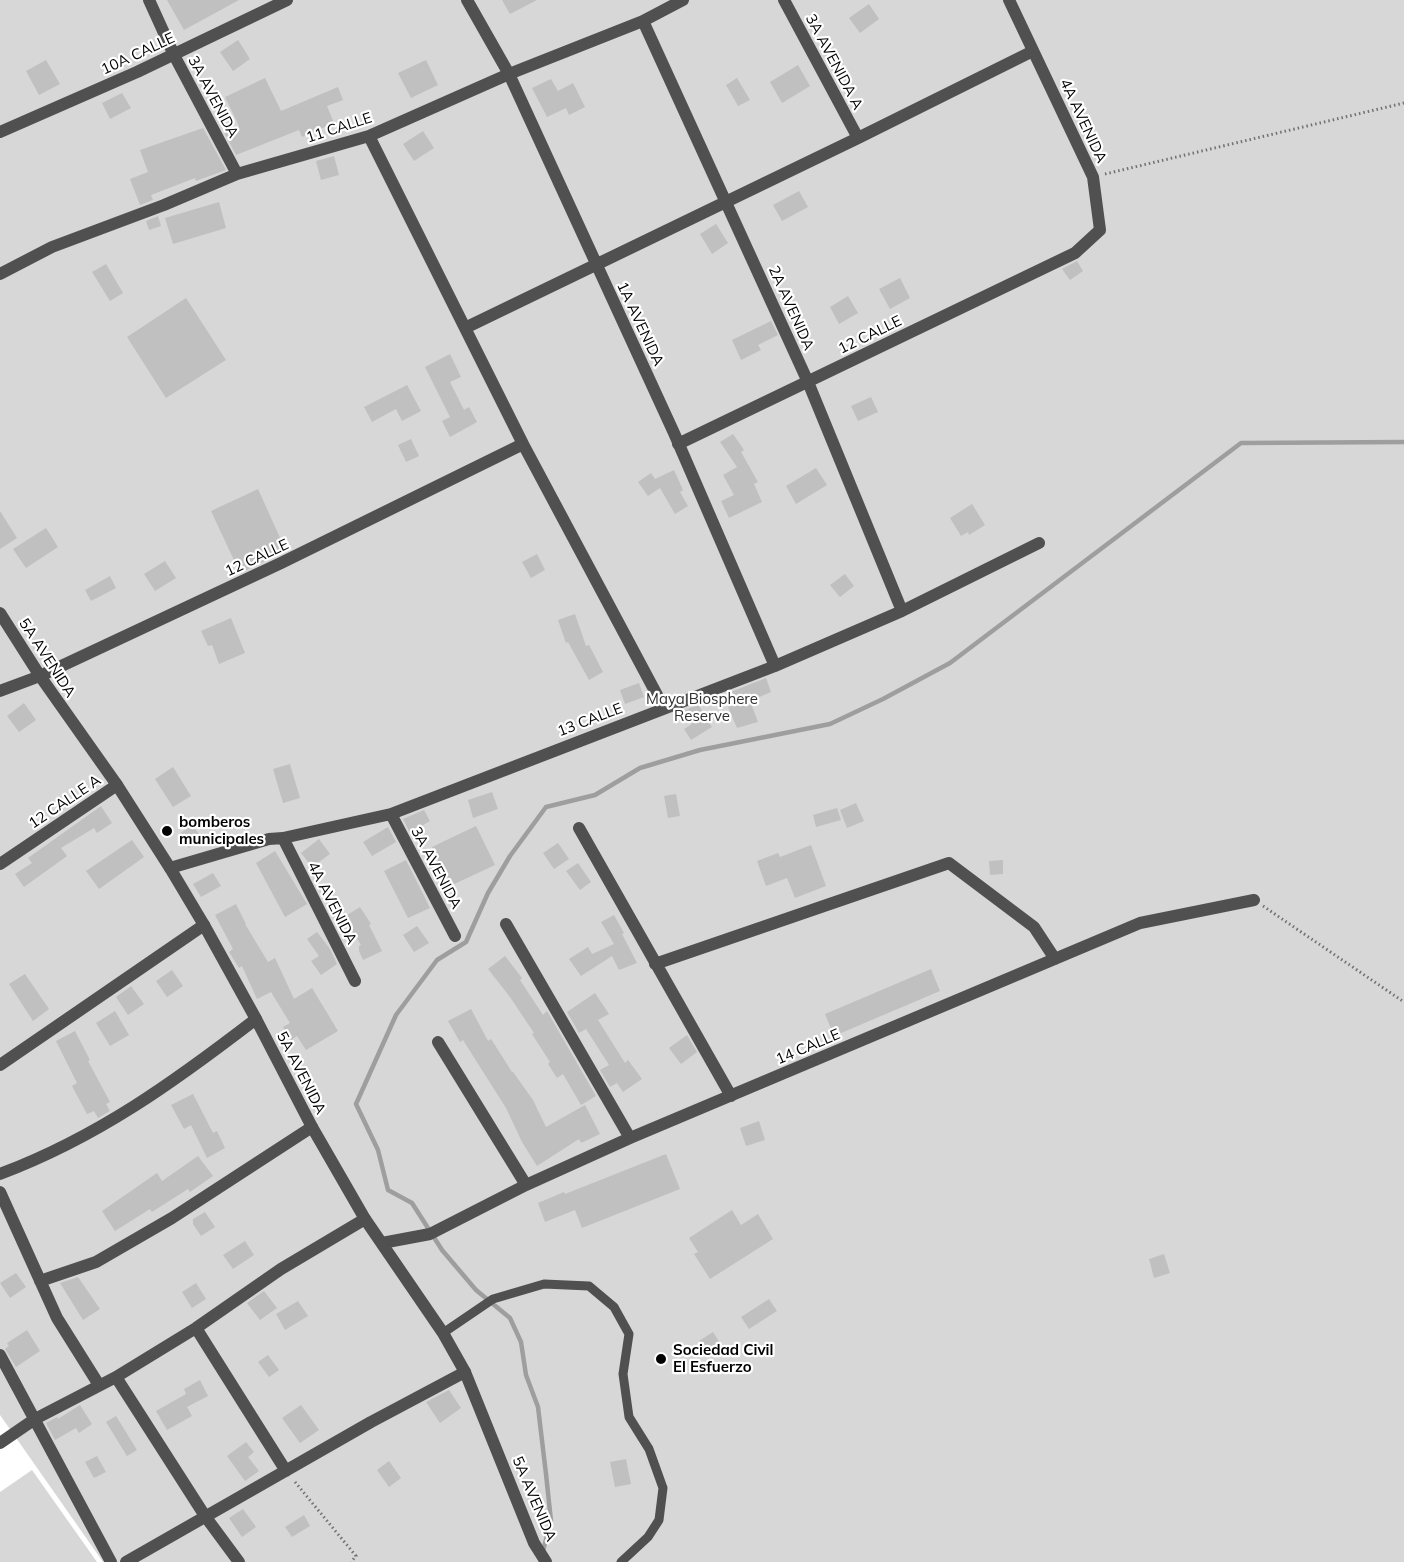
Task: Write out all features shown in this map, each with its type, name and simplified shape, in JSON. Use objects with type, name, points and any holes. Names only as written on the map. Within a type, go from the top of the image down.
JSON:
[{"type":"street","name":"3A AVENIDA","points":[[149,0],[174,54],[237,174]]},
{"type":"street","name":"10A CALLE","points":[[0,132],[288,0]]},
{"type":"street","name":"1A AVENIDA","points":[[466,0],[509,74],[678,444],[775,666]]},
{"type":"street","name":"11 CALLE","points":[[0,274],[52,246],[164,205],[237,174],[369,136],[509,74],[644,21],[682,0]]},
{"type":"street","name":"3A AVENIDA A","points":[[784,0],[858,138]]},
{"type":"street","name":"4A AVENIDA","points":[[1009,0],[1093,177],[1100,230],[1075,253]]},
{"type":"street","name":"2A AVENIDA","points":[[644,21],[808,382],[902,611]]},
{"type":"street","points":[[465,328],[1033,51]]},
{"type":"street","points":[[369,136],[523,444],[664,708]]},
{"type":"street","name":"12 CALLE","points":[[678,444],[1075,253]]},
{"type":"street","name":"12 CALLE","points":[[0,691],[40,676],[281,563],[523,444]]},
{"type":"street","name":"13 CALLE","points":[[170,868],[269,839],[283,838],[391,814],[775,666],[902,611],[1039,543]]},
{"type":"street","name":"5A AVENIDA","points":[[0,613],[40,676],[117,785],[170,868],[204,925],[312,1127],[365,1219],[444,1333],[465,1372],[534,1543],[546,1562]]},
{"type":"street","name":"12 CALLE A","points":[[0,864],[117,785]]},
{"type":"street","name":"3A AVENIDA","points":[[391,814],[455,936]]},
{"type":"street","points":[[579,828],[730,1096]]},
{"type":"street","name":"4A AVENIDA","points":[[283,838],[355,981]]},
{"type":"street","points":[[655,963],[949,863],[1034,927],[1055,959]]},
{"type":"street","name":"14 CALLE","points":[[382,1243],[430,1234],[526,1185],[630,1138],[1140,923],[1254,900]]},
{"type":"street","points":[[506,924],[630,1138]]},
{"type":"street","points":[[0,1065],[204,925]]},
{"type":"street","points":[[0,1174],[32,1162],[114,1121],[185,1074],[256,1019]]},
{"type":"street","points":[[438,1041],[526,1185]]},
{"type":"street","points":[[40,1281],[96,1262],[172,1218],[312,1127]]},
{"type":"street","points":[[0,1192],[57,1318],[99,1385]]},
{"type":"street","points":[[0,1443],[35,1419],[116,1377],[196,1328],[281,1269],[365,1219]]},
{"type":"street","points":[[196,1328],[286,1471]]},
{"type":"street","points":[[0,1355],[111,1562]]},
{"type":"street","points":[[126,1562],[465,1372]]},
{"type":"street","points":[[116,1377],[205,1516],[239,1562]]},
{"type":"lane","points":[[444,1333],[493,1299],[544,1284],[589,1286],[614,1307],[629,1334],[623,1374],[629,1417],[649,1449],[663,1488],[659,1520],[648,1537],[621,1562]]},
{"type":"path","points":[[1093,177],[1404,103]]},
{"type":"path","points":[[1254,900],[1404,1002]]},
{"type":"path","points":[[286,1471],[356,1556],[351,1562]]},
{"type":"green space","name":"Maya Biosphere Reserve","points":[[0,0],[1404,0],[1404,1562],[103,1562],[0,1415]]},
{"type":"green space","points":[[32,1470],[97,1562],[0,1562],[0,1492]]},
{"type":"building","points":[[167,0],[239,0],[184,30]]},
{"type":"building","points":[[502,0],[537,0],[510,14]]},
{"type":"building","points":[[869,4],[879,19],[860,33],[849,18]]},
{"type":"building","points":[[238,40],[250,59],[233,71],[220,52]]},
{"type":"building","points":[[46,60],[60,84],[39,95],[26,71]]},
{"type":"building","points":[[426,60],[438,85],[411,98],[398,73]]},
{"type":"building","points":[[798,65],[810,86],[782,103],[770,82]]},
{"type":"building","points":[[265,78],[281,111],[338,87],[343,100],[327,106],[334,123],[302,137],[299,130],[236,155],[224,132],[239,126],[225,97]]},
{"type":"building","points":[[737,78],[750,100],[738,106],[726,85]]},
{"type":"building","points":[[551,79],[558,91],[573,83],[585,107],[569,115],[566,108],[547,117],[532,88]]},
{"type":"building","points":[[122,93],[131,108],[110,119],[102,103]]},
{"type":"building","points":[[203,128],[226,170],[196,181],[195,178],[151,195],[153,200],[140,205],[130,179],[148,172],[140,150]]},
{"type":"building","points":[[423,131],[434,148],[414,161],[403,144]]},
{"type":"building","points":[[334,156],[339,175],[321,180],[316,161]]},
{"type":"building","points":[[799,191],[808,207],[782,221],[773,205]]},
{"type":"building","points":[[219,202],[226,228],[173,244],[165,218]]},
{"type":"building","points":[[158,216],[161,226],[149,230],[146,221]]},
{"type":"building","points":[[716,224],[728,243],[712,254],[700,234]]},
{"type":"building","points":[[1077,261],[1083,271],[1070,280],[1062,269]]},
{"type":"building","points":[[106,264],[123,293],[110,301],[92,272]]},
{"type":"building","points":[[900,278],[910,298],[890,309],[879,289]]},
{"type":"building","points":[[848,296],[858,313],[839,324],[830,307]]},
{"type":"building","points":[[186,298],[226,360],[166,398],[127,337]]},
{"type":"building","points":[[771,321],[778,335],[758,345],[761,350],[741,360],[732,340]]},
{"type":"building","points":[[450,354],[461,377],[450,382],[464,410],[469,407],[477,422],[450,437],[442,421],[450,417],[425,367]]},
{"type":"building","points":[[407,385],[421,411],[402,421],[396,409],[372,422],[364,407]]},
{"type":"building","points":[[871,397],[878,412],[858,421],[851,406]]},
{"type":"building","points":[[733,434],[744,450],[741,452],[758,482],[754,484],[762,502],[729,518],[721,501],[734,495],[723,475],[737,467],[720,442]]},
{"type":"building","points":[[411,439],[419,456],[406,462],[398,445]]},
{"type":"building","points":[[816,468],[827,485],[796,504],[786,486]]},
{"type":"building","points":[[674,470],[683,490],[680,492],[688,506],[675,514],[660,488],[648,496],[638,482],[651,473],[655,479]]},
{"type":"building","points":[[258,489],[286,551],[240,573],[211,511]]},
{"type":"building","points":[[972,504],[985,525],[969,535],[968,532],[961,536],[950,518]]},
{"type":"building","points":[[0,511],[17,538],[0,549]]},
{"type":"building","points":[[46,528],[58,547],[26,568],[13,549]]},
{"type":"building","points":[[537,554],[545,570],[531,578],[522,562]]},
{"type":"building","points":[[165,561],[176,578],[155,591],[144,574]]},
{"type":"building","points":[[845,574],[854,586],[840,597],[830,585]]},
{"type":"building","points":[[110,576],[116,588],[91,601],[85,590]]},
{"type":"building","points":[[575,614],[586,646],[589,645],[603,672],[589,680],[568,642],[566,643],[558,620]]},
{"type":"building","points":[[231,618],[245,653],[219,664],[212,645],[208,646],[201,631]]},
{"type":"building","points":[[766,678],[771,692],[750,701],[758,722],[737,728],[723,695]]},
{"type":"building","points":[[639,683],[644,697],[625,704],[620,690]]},
{"type":"building","points":[[24,703],[36,720],[19,732],[7,716]]},
{"type":"building","points":[[698,704],[712,727],[691,740],[684,729],[692,724],[684,711]]},
{"type":"building","points":[[290,764],[300,798],[283,803],[273,769]]},
{"type":"building","points":[[173,767],[191,796],[173,807],[155,779]]},
{"type":"building","points":[[492,792],[498,809],[473,818],[468,800]]},
{"type":"building","points":[[676,794],[680,816],[668,818],[664,796]]},
{"type":"building","points":[[856,803],[864,821],[847,828],[840,810]]},
{"type":"building","points":[[101,806],[112,823],[97,833],[94,828],[61,848],[67,856],[24,887],[15,874],[32,863],[28,858]]},
{"type":"building","points":[[837,808],[841,820],[816,827],[813,815]]},
{"type":"building","points":[[424,810],[430,821],[410,833],[403,819]]},
{"type":"building","points":[[192,825],[202,838],[189,848],[179,834]]},
{"type":"building","points":[[476,826],[495,865],[450,886],[432,847]]},
{"type":"building","points":[[388,827],[396,842],[372,856],[363,842]]},
{"type":"building","points":[[319,839],[330,854],[312,867],[301,853]]},
{"type":"building","points":[[132,840],[144,857],[99,889],[86,871]]},
{"type":"building","points":[[558,843],[569,859],[554,869],[543,853]]},
{"type":"building","points":[[811,845],[826,886],[795,898],[787,878],[766,886],[757,861],[778,853],[780,857]]},
{"type":"building","points":[[275,851],[307,904],[285,917],[256,863]]},
{"type":"building","points":[[406,860],[430,908],[408,918],[384,871]]},
{"type":"building","points":[[1003,860],[1003,874],[990,875],[989,861]]},
{"type":"building","points":[[578,863],[591,882],[580,890],[566,871]]},
{"type":"building","points":[[213,873],[221,886],[201,897],[193,884]]},
{"type":"building","points":[[236,904],[268,962],[275,958],[294,999],[312,988],[338,1031],[306,1050],[297,1036],[291,1040],[283,1027],[290,1023],[271,992],[257,999],[242,966],[239,968],[229,952],[233,949],[215,915]]},
{"type":"building","points":[[360,907],[371,924],[369,925],[382,951],[363,960],[359,951],[361,945],[344,917]]},
{"type":"building","points":[[614,915],[637,963],[619,970],[612,956],[581,976],[569,959],[588,947],[592,954],[614,944],[601,922]]},
{"type":"building","points":[[417,926],[429,943],[414,952],[403,935]]},
{"type":"building","points":[[317,932],[330,949],[337,964],[321,975],[311,961],[319,956],[307,939]]},
{"type":"building","points":[[505,956],[522,978],[520,980],[543,1015],[547,1011],[596,1096],[581,1105],[563,1074],[557,1078],[548,1064],[550,1062],[532,1034],[534,1033],[488,969]]},
{"type":"building","points":[[931,969],[940,991],[834,1036],[825,1014]]},
{"type":"building","points":[[172,970],[183,986],[167,997],[156,981]]},
{"type":"building","points":[[25,974],[49,1009],[33,1021],[9,984]]},
{"type":"building","points":[[131,986],[144,1004],[128,1015],[116,997]]},
{"type":"building","points":[[595,993],[609,1014],[598,1020],[625,1063],[628,1060],[642,1079],[623,1092],[617,1083],[610,1087],[600,1070],[609,1065],[586,1029],[579,1033],[567,1012]]},
{"type":"building","points":[[471,1009],[488,1041],[491,1039],[533,1100],[546,1127],[585,1105],[600,1134],[581,1143],[579,1139],[537,1166],[522,1142],[506,1108],[463,1040],[460,1042],[448,1021]]},
{"type":"building","points":[[115,1011],[129,1035],[110,1046],[96,1023]]},
{"type":"building","points":[[75,1031],[110,1102],[106,1104],[110,1111],[98,1118],[94,1111],[87,1114],[72,1086],[77,1083],[56,1041]]},
{"type":"building","points":[[687,1035],[697,1052],[681,1064],[669,1048]]},
{"type":"building","points":[[193,1094],[213,1133],[217,1131],[225,1148],[207,1158],[191,1125],[184,1129],[171,1105]]},
{"type":"building","points":[[759,1121],[765,1140],[746,1146],[740,1128]]},
{"type":"building","points":[[666,1154],[680,1189],[582,1228],[575,1210],[545,1222],[538,1203]]},
{"type":"building","points":[[198,1156],[213,1176],[190,1192],[188,1189],[152,1212],[150,1209],[115,1231],[102,1211],[157,1173],[162,1181]]},
{"type":"building","points":[[732,1210],[741,1225],[758,1214],[773,1239],[710,1279],[694,1254],[698,1252],[689,1238]]},
{"type":"building","points":[[205,1212],[215,1227],[201,1236],[193,1224],[193,1219]]},
{"type":"building","points":[[245,1241],[254,1255],[233,1269],[223,1255]]},
{"type":"building","points":[[1164,1254],[1170,1273],[1154,1278],[1149,1259]]},
{"type":"building","points":[[16,1273],[26,1287],[10,1298],[0,1283]]},
{"type":"building","points":[[78,1277],[100,1309],[83,1320],[60,1283]]},
{"type":"building","points":[[196,1283],[206,1299],[192,1308],[182,1292]]},
{"type":"building","points":[[264,1291],[277,1308],[260,1320],[247,1303]]},
{"type":"building","points":[[769,1299],[777,1311],[749,1329],[741,1317]]},
{"type":"building","points":[[298,1301],[308,1316],[285,1330],[276,1314]]},
{"type":"building","points":[[27,1330],[40,1351],[16,1367],[5,1349],[9,1346],[7,1343]]},
{"type":"building","points":[[713,1332],[720,1343],[707,1352],[699,1341]]},
{"type":"building","points":[[268,1355],[279,1370],[269,1377],[258,1362]]},
{"type":"building","points":[[200,1380],[208,1396],[187,1407],[192,1416],[167,1430],[156,1411],[186,1394],[184,1389]]},
{"type":"building","points":[[449,1390],[461,1408],[440,1423],[426,1402]]},
{"type":"building","points":[[80,1405],[92,1424],[79,1433],[76,1428],[55,1440],[46,1423],[57,1417],[58,1419]]},
{"type":"building","points":[[301,1405],[319,1430],[300,1443],[282,1418]]},
{"type":"building","points":[[116,1416],[137,1450],[127,1456],[106,1422]]},
{"type":"building","points":[[246,1442],[254,1452],[248,1457],[259,1471],[245,1481],[227,1456]]},
{"type":"building","points":[[97,1456],[106,1472],[94,1478],[85,1462]]},
{"type":"building","points":[[626,1459],[631,1484],[615,1487],[610,1462]]},
{"type":"building","points":[[389,1461],[401,1478],[389,1487],[377,1470]]},
{"type":"building","points":[[243,1509],[256,1527],[242,1537],[229,1518]]},
{"type":"building","points":[[304,1515],[310,1526],[292,1537],[285,1527]]},
{"type":"waterway","points":[[543,1551],[551,1521],[538,1407],[526,1375],[521,1342],[510,1318],[476,1290],[442,1250],[412,1203],[388,1190],[378,1150],[356,1104],[396,1015],[437,960],[466,942],[488,893],[510,856],[546,807],[595,795],[640,768],[700,750],[830,724],[883,699],[950,663],[1241,443],[1404,442]]},
{"type":"place","name":"bomberos municipales","points":[[167,831]]},
{"type":"place","name":"Sociedad Civil El Esfuerzo","points":[[661,1359]]}]
